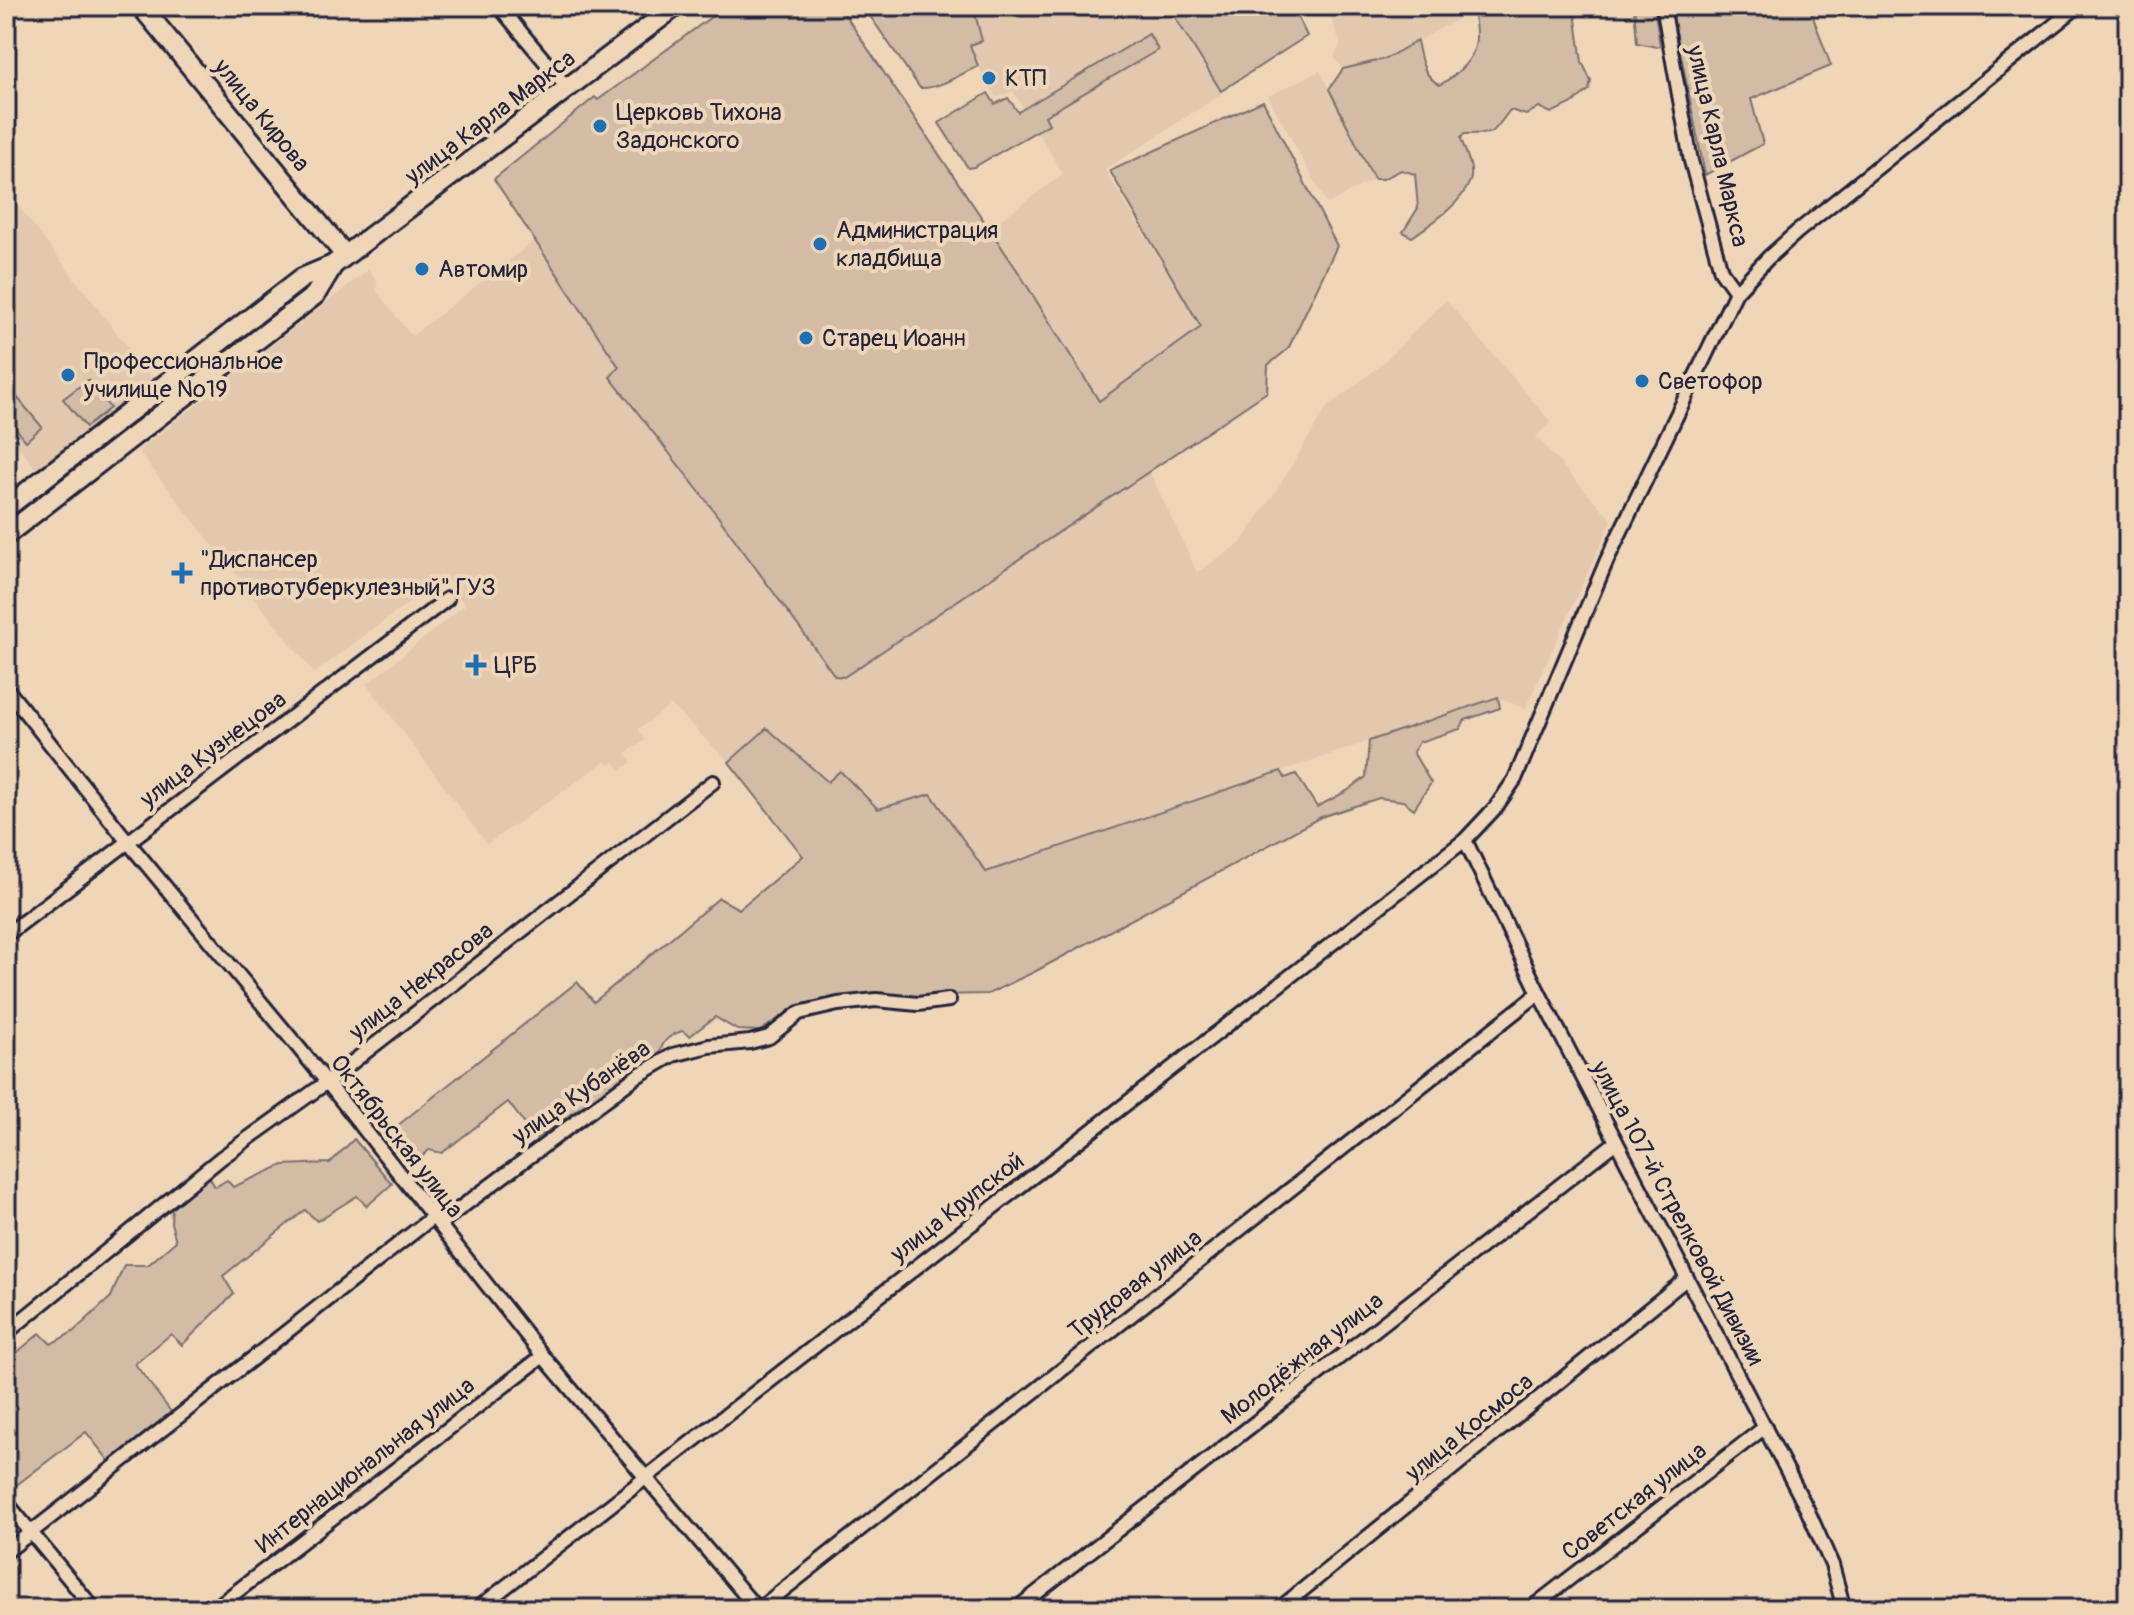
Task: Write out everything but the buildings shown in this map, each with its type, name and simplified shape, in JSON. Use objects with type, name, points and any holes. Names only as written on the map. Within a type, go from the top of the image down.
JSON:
[{"type":"main road","name":"улица Кирова","points":[[141,6],[339,260]]},
{"type":"main road","name":"улица Карла Маркса","points":[[6,508],[302,278],[339,260],[676,6]]},
{"type":"main road","name":"улица Карла Маркса","points":[[6,535],[315,295],[339,260]]},
{"type":"street","points":[[499,6],[568,89]]},
{"type":"street","name":"улица Карла Маркса","points":[[1663,6],[1691,161],[1721,271],[1736,292]]},
{"type":"street","name":"улица Крупской","points":[[477,1609],[1465,840],[1496,807],[1515,779],[1607,560],[1736,292],[1797,232],[2078,6]]},
{"type":"street","name":"улица Кузнецова","points":[[6,935],[447,599]]},
{"type":"street","name":"Октябрьская улица","points":[[6,688],[128,842],[327,1082],[543,1356],[758,1609]]},
{"type":"street","name":"улица Некрасова","points":[[6,1333],[221,1158],[327,1082],[713,782]]},
{"type":"street","name":"улица 107-й Стрелковой Дивизии","points":[[1465,840],[1539,993],[1765,1427],[1832,1565],[1844,1609]]},
{"type":"street","name":"Трудовая улица","points":[[758,1609],[1539,993]]},
{"type":"street","name":"улица Кубанёва","points":[[6,1552],[436,1221],[637,1076],[673,1055],[769,1037],[799,1013],[876,1000],[918,1004],[949,1000]]},
{"type":"street","name":"Молодёжная улица","points":[[1016,1609],[1616,1142]]},
{"type":"street","name":"улица Космоса","points":[[1279,1609],[1686,1279]]},
{"type":"street","name":"Интернациональная улица","points":[[214,1609],[543,1356]]},
{"type":"street","name":"Советская улица","points":[[1530,1609],[1765,1427]]},
{"type":"street","points":[[6,1502],[94,1609]]},
{"type":"shaded area","points":[[726,6],[839,6],[1019,273],[1099,401],[1201,327],[1110,171],[1263,101],[1337,246],[1288,349],[1268,365],[1267,392],[844,677],[835,676],[705,499],[610,377],[619,367],[494,179],[595,97],[598,100]]},
{"type":"shaded area","points":[[863,6],[973,6],[982,41],[970,45],[978,66],[942,84],[920,88]]},
{"type":"shaded area","points":[[939,6],[1166,6],[1221,94],[1105,170],[1201,327],[1100,402],[989,228],[1063,174],[1013,91],[996,98],[979,67],[960,76]]},
{"type":"shaded area","points":[[1168,6],[1292,6],[1307,36],[1221,91]]},
{"type":"shaded area","points":[[1326,6],[1453,6],[1458,19],[1385,59],[1343,69],[1334,57],[1341,44]]},
{"type":"shaded area","points":[[1471,6],[1574,6],[1582,62],[1591,81],[1589,90],[1571,104],[1551,113],[1539,107],[1526,115],[1510,110],[1492,132],[1464,134],[1461,138],[1471,171],[1466,190],[1445,213],[1412,237],[1403,232],[1418,208],[1415,174],[1401,170],[1383,179],[1374,179],[1329,89],[1343,69],[1385,59],[1417,41],[1426,72],[1440,85],[1461,69],[1473,52],[1476,32]]},
{"type":"shaded area","points":[[1634,6],[1654,6],[1660,45],[1657,47],[1637,43]]},
{"type":"shaded area","points":[[1671,6],[1809,6],[1831,66],[1751,99],[1763,144],[1705,175]]},
{"type":"shaded area","points":[[1149,34],[1158,50],[1045,116],[1049,124],[974,167],[968,168],[939,123],[988,93],[995,104],[1008,98],[1018,112]]},
{"type":"shaded area","points":[[1320,71],[1374,179],[1327,204],[1268,96]]},
{"type":"shaded area","points":[[12,198],[154,381],[37,470],[6,432],[6,204]]},
{"type":"shaded area","points":[[535,240],[620,367],[610,377],[844,677],[1149,471],[1197,572],[1240,544],[1327,407],[1381,365],[1446,300],[1551,422],[1536,437],[1612,520],[1525,709],[1498,697],[986,872],[931,794],[878,810],[841,772],[829,782],[767,728],[729,762],[671,705],[638,729],[645,740],[626,753],[632,762],[620,770],[614,762],[609,765],[606,761],[487,844],[367,684],[465,605],[443,577],[314,673],[138,451],[368,270],[377,281],[377,292],[412,336]]},
{"type":"shaded area","points":[[283,300],[288,307],[6,528],[6,514]]},
{"type":"shaded area","points":[[88,380],[110,408],[86,427],[63,399]]},
{"type":"shaded area","points":[[6,384],[42,427],[26,441],[6,417]]},
{"type":"shaded area","points":[[1498,697],[1500,708],[1465,720],[1460,729],[1419,742],[1413,752],[1431,783],[1414,809],[1403,801],[1379,798],[1321,817],[988,994],[837,999],[794,1008],[760,1031],[737,1030],[715,1017],[690,1036],[682,1031],[669,1038],[661,1048],[660,1058],[634,1069],[536,1139],[508,1102],[442,1153],[429,1150],[414,1164],[387,1134],[577,982],[594,1002],[719,898],[739,909],[803,856],[729,762],[767,728],[828,782],[840,771],[878,809],[931,794],[986,872],[1281,771],[1285,778],[1296,774],[1317,807],[1366,777],[1369,741]]},
{"type":"shaded area","points":[[354,1139],[392,1184],[367,1206],[357,1196],[317,1221],[305,1210],[223,1276],[234,1294],[182,1345],[171,1334],[135,1364],[172,1413],[110,1462],[86,1432],[10,1490],[6,1486],[6,1380],[15,1374],[14,1355],[40,1333],[51,1344],[73,1332],[111,1297],[124,1265],[148,1265],[176,1241],[171,1223],[172,1205],[209,1176],[215,1187],[227,1180],[233,1187],[283,1165],[330,1163]]},
{"type":"place","name":"КТП","points":[[989,78]]},
{"type":"place","name":"Церковь Тихона Задонского","points":[[600,126]]},
{"type":"place","name":"Администрация кладбища","points":[[820,244]]},
{"type":"place","name":"Автомир","points":[[422,269]]},
{"type":"place","name":"Старец Иоанн","points":[[806,338]]},
{"type":"place","name":"Профессиональное училище №19","points":[[68,375]]},
{"type":"place","name":"Светофор","points":[[1642,381]]},
{"type":"place","name":"\"Диспансер противотуберкулезный\" ГУЗ","points":[[182,573]]},
{"type":"place","name":"ЦРБ","points":[[476,665]]}]
